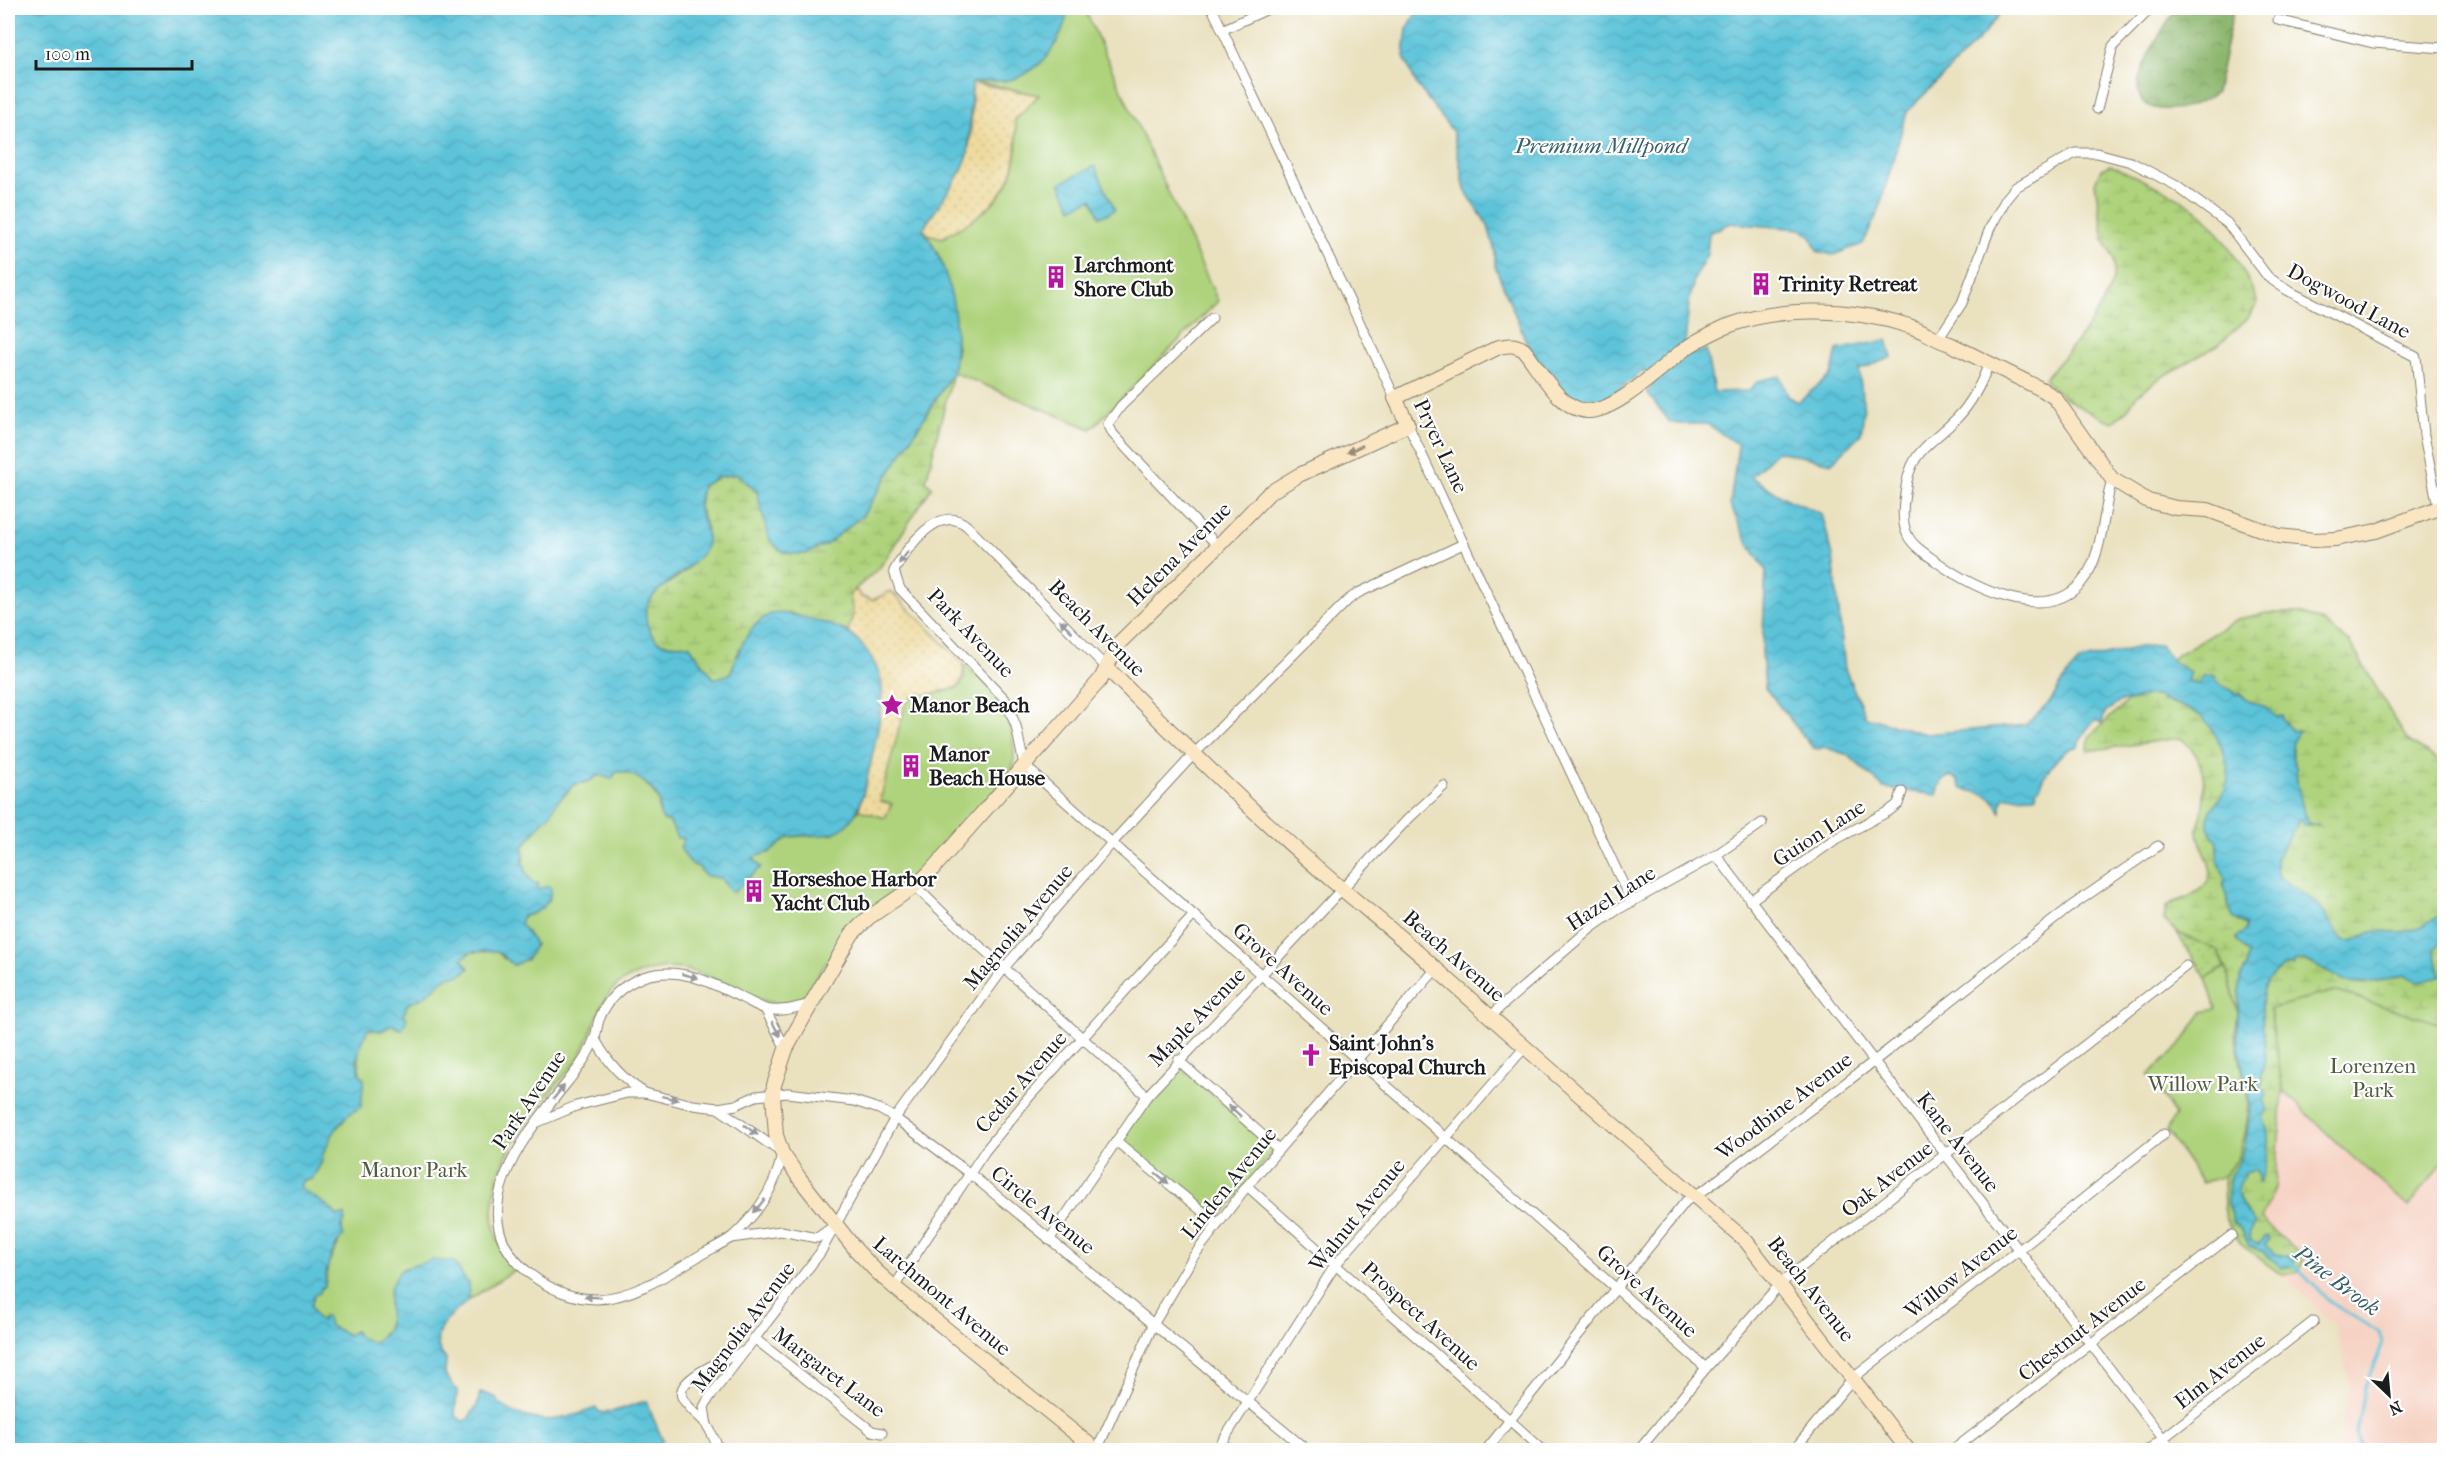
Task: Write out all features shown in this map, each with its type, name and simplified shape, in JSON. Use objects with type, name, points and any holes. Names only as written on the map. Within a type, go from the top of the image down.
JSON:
[{"type":"street","name":"Pryer Lane","points":[[1212,8],[1632,903]]},
{"type":"street","points":[[1222,30],[1270,8]]},
{"type":"street","points":[[2097,109],[2113,46],[2151,8]]},
{"type":"street","points":[[2278,20],[2373,43],[2445,48]]},
{"type":"street","name":"Dogwood Lane","points":[[1937,341],[1962,303],[1990,228],[2006,199],[2016,187],[2074,153],[2097,153],[2131,162],[2175,185],[2227,223],[2262,271],[2287,290],[2416,357],[2428,457],[2437,501],[2445,505]]},
{"type":"street","points":[[1395,398],[1499,347],[1517,345],[1524,350],[1559,396],[1571,407],[1586,411],[1603,410],[1616,403],[1688,347],[1726,327],[1777,315],[1843,312],[1893,321],[1912,327],[1937,341],[1950,344],[1989,363],[2055,398],[2112,479],[2148,501],[2176,508],[2208,510],[2295,540],[2336,539],[2357,535],[2445,505]]},
{"type":"street","points":[[1212,318],[1121,406],[1108,424],[1113,434],[1218,546]]},
{"type":"street","points":[[1989,363],[1982,382],[1966,407],[1958,417],[1916,454],[1910,468],[1905,492],[1905,526],[1907,535],[1918,549],[1981,590],[2025,601],[2062,597],[2080,584],[2096,559],[2112,479]]},
{"type":"street","name":"Helena Avenue","points":[[1024,765],[1101,679],[1118,644],[1269,493],[1299,475],[1408,425]]},
{"type":"street","name":"Beach Avenue","points":[[946,519],[956,519],[967,526],[1194,754],[1342,890],[1403,938],[1746,1241],[1781,1283],[1908,1450]]},
{"type":"street","name":"Park Avenue","points":[[811,1004],[792,1008],[765,1009],[693,975],[666,973],[645,976],[618,992],[598,1021],[595,1039],[576,1071],[520,1144],[503,1180],[496,1216],[501,1234],[517,1262],[541,1283],[575,1296],[597,1299],[648,1284],[731,1238],[774,1185],[782,1153],[776,1135],[773,1095],[786,1049],[852,934],[875,912],[915,886],[975,823],[1024,765],[1016,726],[1005,699],[900,589],[895,579],[894,571],[900,561],[922,534],[931,526],[946,519]]},
{"type":"street","name":"Magnolia Avenue","points":[[707,1425],[704,1407],[709,1398],[820,1253],[895,1118],[1004,968],[1112,843],[1194,754],[1353,596],[1463,544]]},
{"type":"street","name":"Grove Avenue","points":[[1024,765],[1706,1368]]},
{"type":"street","name":"Maple Avenue","points":[[1049,1240],[1147,1096],[1178,1060],[1262,975],[1407,820],[1444,786]]},
{"type":"street","name":"Guion Lane","points":[[1750,901],[1833,841],[1889,811],[1898,804],[1902,792]]},
{"type":"street","name":"Hazel Lane","points":[[1491,1017],[1591,928],[1716,855],[1762,823]]},
{"type":"street","name":"Woodbine Avenue","points":[[1486,1450],[1686,1201],[1873,1062],[2070,907],[2158,846]]},
{"type":"street","name":"Kane Avenue","points":[[1716,855],[2172,1450]]},
{"type":"street","points":[[915,886],[1147,1096]]},
{"type":"street","name":"Cedar Avenue","points":[[894,1287],[969,1173],[1030,1096],[1194,915]]},
{"type":"street","name":"Oak Avenue","points":[[1640,1450],[1706,1368],[1781,1283],[2186,966]]},
{"type":"street","name":"Linden Avenue","points":[[1097,1450],[1153,1325],[1193,1257],[1247,1185],[1436,969]]},
{"type":"street","points":[[765,1009],[786,1049]]},
{"type":"street","name":"Circle Avenue","points":[[595,1039],[614,1069],[630,1084],[645,1093]]},
{"type":"street","name":"Walnut Avenue","points":[[1217,1450],[1336,1264],[1525,1047]]},
{"type":"street","points":[[1178,1060],[1278,1149]]},
{"type":"street","name":"Circle Avenue","points":[[533,1125],[553,1114],[576,1106],[627,1093],[645,1093],[693,1105],[718,1108],[736,1105],[756,1096],[788,1093],[854,1101],[879,1109],[895,1118],[969,1173],[1307,1450]]},
{"type":"street","name":"Circle Avenue","points":[[718,1108],[782,1153]]},
{"type":"street","name":"Willow Avenue","points":[[1794,1450],[1853,1378],[2164,1134]]},
{"type":"street","points":[[1116,1141],[1218,1224]]},
{"type":"street","name":"Larchmont Avenue","points":[[782,1153],[856,1250],[894,1287],[1097,1450]]},
{"type":"street","name":"Prospect Avenue","points":[[1247,1185],[1543,1450]]},
{"type":"street","name":"Park Avenue","points":[[731,1238],[782,1231],[817,1238],[836,1225]]},
{"type":"street","name":"Chestnut Avenue","points":[[1953,1450],[2232,1235]]},
{"type":"street","name":"Elm Avenue","points":[[2148,1450],[2314,1321]]},
{"type":"street","name":"Margaret Lane","points":[[754,1338],[872,1431],[882,1433]]},
{"type":"street","points":[[720,1450],[707,1425],[683,1400],[682,1387],[690,1378],[744,1351]]},
{"type":"shaded area","points":[[2283,1090],[2337,1143],[2409,1207],[2444,1160],[2444,1450],[2339,1450],[2350,1384],[2334,1324],[2282,1275],[2296,1273],[2301,1255],[2261,1219],[2275,1188]]},
{"type":"green space","points":[[1039,8],[1084,8],[1218,301],[1091,429],[953,372],[957,347],[941,260],[927,234],[942,238],[977,217],[1002,192],[1010,178],[1015,162],[1017,142],[1015,120],[1039,95],[988,84],[972,83]]},
{"type":"green space","points":[[2176,8],[2234,8],[2216,92],[2192,105],[2164,109],[2147,105],[2139,95],[2139,82],[2151,49]]},
{"type":"green space","points":[[2110,165],[2172,194],[2204,216],[2235,257],[2258,303],[2248,318],[2218,345],[2159,379],[2137,395],[2128,409],[2113,422],[2076,405],[2044,379],[2083,334],[2103,303],[2113,280],[2114,260],[2104,240],[2095,183],[2101,169]]},
{"type":"green space","points":[[953,372],[926,481],[932,487],[880,567],[850,594],[853,615],[848,632],[790,613],[737,655],[730,674],[714,679],[689,645],[663,643],[655,638],[647,626],[644,615],[646,605],[657,591],[689,567],[697,553],[707,529],[699,507],[702,485],[718,477],[737,474],[758,494],[769,537],[774,544],[791,554],[863,515]]},
{"type":"green space","points":[[2266,613],[2301,613],[2323,622],[2350,643],[2407,740],[2435,758],[2444,760],[2444,1025],[2334,991],[2270,1009],[2283,1090],[2275,1188],[2261,1219],[2301,1255],[2304,1261],[2296,1273],[2282,1275],[2237,1239],[2228,1223],[2225,1211],[2223,1176],[2237,1160],[2241,1067],[2235,1034],[2238,1012],[2226,967],[2217,950],[2176,932],[2164,920],[2166,907],[2200,889],[2210,874],[2198,831],[2204,792],[2204,781],[2199,762],[2195,753],[2180,738],[2088,751],[2089,737],[2178,654],[2238,619]]},
{"type":"green space","name":"Manor Park","points":[[964,664],[993,691],[1005,708],[1014,747],[1011,774],[916,877],[865,912],[847,932],[804,996],[794,1002],[782,1004],[768,1002],[698,973],[673,968],[654,970],[620,983],[603,1003],[577,1061],[525,1124],[508,1151],[502,1166],[494,1198],[494,1228],[499,1244],[516,1269],[469,1300],[468,1283],[390,1289],[388,1326],[380,1338],[373,1343],[359,1337],[355,1331],[348,1335],[330,1326],[323,1317],[321,1321],[316,1317],[311,1306],[314,1295],[325,1286],[328,1264],[338,1245],[345,1215],[337,1216],[300,1187],[302,1181],[312,1179],[323,1160],[322,1156],[333,1131],[343,1122],[349,1112],[360,1074],[358,1050],[368,1029],[387,1027],[397,1021],[407,1004],[422,998],[447,977],[460,975],[469,969],[462,958],[471,952],[497,951],[504,959],[527,960],[535,944],[519,924],[523,916],[543,906],[550,898],[530,879],[521,864],[524,859],[522,848],[550,815],[557,802],[575,784],[588,782],[599,775],[614,776],[616,772],[623,772],[635,776],[651,790],[659,802],[660,814],[669,821],[676,834],[684,838],[680,848],[691,864],[700,867],[704,875],[720,878],[760,867],[752,858],[762,853],[769,853],[789,837],[832,834],[845,826],[859,810],[885,818],[892,804],[880,801],[906,702],[918,695],[956,688],[964,678]]},
{"type":"green space","points":[[2176,932],[2217,950],[2226,967],[2206,978]]},
{"type":"green space","name":"Willow Park","points":[[2226,967],[2238,1013],[2235,1035],[2249,1104],[2245,1135],[2237,1160],[2223,1176],[2202,1183],[2166,1131],[2175,1115],[2148,1075],[2180,1046],[2202,1012],[2216,1009],[2206,978]]},
{"type":"green space","name":"Lorenzen Park","points":[[2334,991],[2444,1025],[2444,1160],[2409,1207],[2337,1143],[2283,1090],[2270,1009]]},
{"type":"green space","points":[[1179,1065],[1274,1150],[1218,1219],[1119,1140],[1141,1107]]},
{"type":"sand","points":[[972,83],[1039,95],[1015,120],[1017,142],[1015,162],[1010,178],[1001,192],[977,217],[942,238],[927,234],[923,229],[957,178],[965,160],[971,128]]},
{"type":"sand","name":"Manor Beach","points":[[856,590],[862,597],[873,600],[891,591],[964,664],[960,684],[954,689],[941,691],[881,801],[892,804],[885,818],[859,810],[874,746],[882,696],[877,669],[863,648],[848,632],[853,615],[850,594]]},
{"type":"water","points":[[8,8],[1068,8],[1066,20],[1056,43],[1032,70],[1009,80],[972,83],[968,155],[961,172],[923,229],[941,262],[952,298],[956,335],[953,372],[863,515],[827,544],[806,554],[791,554],[779,550],[769,539],[757,492],[737,474],[718,477],[702,486],[699,508],[707,538],[705,548],[698,558],[656,593],[649,603],[646,614],[648,626],[655,639],[669,645],[689,645],[714,679],[730,674],[749,633],[761,620],[775,613],[796,615],[831,625],[858,640],[876,666],[882,689],[874,750],[863,793],[854,815],[844,827],[837,831],[822,835],[793,836],[787,838],[772,851],[753,858],[761,867],[733,893],[720,878],[704,875],[699,867],[691,864],[680,848],[684,838],[677,838],[670,822],[663,820],[657,796],[642,780],[616,772],[612,779],[599,775],[588,782],[574,784],[557,802],[550,815],[522,848],[524,855],[522,864],[525,865],[533,884],[538,883],[538,889],[549,886],[551,890],[545,904],[538,911],[523,916],[520,923],[535,944],[532,952],[524,960],[513,965],[497,951],[471,952],[462,959],[469,968],[460,975],[447,977],[422,998],[407,1004],[404,1015],[407,1018],[402,1030],[393,1025],[381,1031],[368,1029],[357,1061],[364,1079],[361,1107],[337,1127],[312,1179],[302,1181],[300,1187],[334,1211],[337,1216],[345,1215],[345,1221],[341,1227],[344,1236],[330,1259],[325,1286],[321,1288],[320,1293],[314,1295],[311,1306],[316,1317],[322,1321],[323,1316],[326,1316],[330,1326],[348,1335],[355,1331],[359,1337],[373,1343],[386,1332],[391,1287],[402,1269],[433,1260],[454,1262],[468,1284],[469,1300],[442,1326],[437,1342],[446,1359],[445,1375],[457,1390],[455,1415],[462,1421],[467,1420],[477,1406],[480,1392],[495,1397],[502,1406],[513,1412],[545,1420],[564,1418],[596,1408],[605,1413],[646,1401],[663,1441],[656,1450],[8,1450]]},
{"type":"water","name":"Premium Millpond","points":[[1413,8],[2001,8],[2001,12],[1983,35],[1907,112],[1878,212],[1863,244],[1833,255],[1817,251],[1811,236],[1801,229],[1730,223],[1709,233],[1707,254],[1694,280],[1685,343],[1691,354],[1706,350],[1714,392],[1749,391],[1758,381],[1780,376],[1788,396],[1798,402],[1832,374],[1837,350],[1887,340],[1892,357],[1859,370],[1864,411],[1861,434],[1832,463],[1777,451],[1751,477],[1785,498],[1822,514],[1833,556],[1845,669],[1866,717],[1926,734],[2026,725],[2050,702],[2067,675],[2080,661],[2139,647],[2160,645],[2174,662],[2190,673],[2187,681],[2200,684],[2202,676],[2215,675],[2221,684],[2237,694],[2240,693],[2248,701],[2266,707],[2277,717],[2282,716],[2292,731],[2299,731],[2292,750],[2300,796],[2310,824],[2320,825],[2305,825],[2300,819],[2276,859],[2277,876],[2317,903],[2343,940],[2353,941],[2375,931],[2401,932],[2416,928],[2430,922],[2444,908],[2444,938],[2434,949],[2441,975],[2427,981],[2415,980],[2406,975],[2368,983],[2353,983],[2339,979],[2309,962],[2302,961],[2295,961],[2293,967],[2290,965],[2277,971],[2268,980],[2262,1005],[2266,1059],[2262,1073],[2262,1087],[2267,1093],[2263,1100],[2268,1110],[2263,1117],[2268,1139],[2267,1156],[2259,1183],[2256,1170],[2244,1173],[2238,1195],[2255,1224],[2249,1233],[2251,1241],[2258,1245],[2266,1236],[2268,1237],[2270,1239],[2265,1245],[2276,1254],[2288,1256],[2294,1261],[2294,1265],[2282,1268],[2265,1253],[2249,1246],[2242,1230],[2232,1222],[2227,1202],[2230,1175],[2238,1164],[2245,1146],[2251,1105],[2237,1037],[2240,978],[2247,966],[2248,952],[2236,938],[2245,931],[2245,925],[2233,918],[2223,886],[2225,878],[2217,857],[2218,843],[2208,827],[2212,809],[2224,792],[2228,779],[2225,758],[2210,727],[2198,714],[2164,699],[2162,702],[2160,697],[2149,696],[2121,701],[2105,712],[2102,723],[2096,720],[2091,725],[2078,747],[2060,756],[2040,787],[2037,788],[2036,796],[2005,797],[2001,804],[2001,813],[1990,797],[1962,789],[1958,780],[1951,776],[1942,780],[1937,795],[1884,788],[1848,755],[1824,747],[1813,748],[1765,688],[1762,653],[1766,570],[1749,545],[1730,505],[1738,445],[1707,424],[1670,422],[1647,393],[1653,385],[1644,370],[1602,403],[1571,402],[1528,346],[1495,266],[1495,252],[1488,226],[1465,190],[1453,132],[1417,85],[1404,57],[1407,29],[1416,14]]},
{"type":"water","points":[[1095,166],[1115,210],[1100,217],[1092,199],[1072,208],[1060,183]]},
{"type":"waterway","name":"Pine Brook","points":[[2290,1264],[2294,1265],[2330,1302],[2380,1333],[2383,1342],[2364,1389],[2356,1433],[2362,1450]]},
{"type":"place","name":"Larchmont Shore Club","points":[[1056,277]]},
{"type":"place","name":"Trinity Retreat","points":[[1761,284]]},
{"type":"place","name":"Manor Beach","points":[[892,705]]},
{"type":"place","name":"Manor Beach House","points":[[911,766]]},
{"type":"place","name":"Horseshoe Harbor Yacht Club","points":[[754,891]]},
{"type":"place","name":"Saint John's Episcopal Church","points":[[1311,1055]]}]
